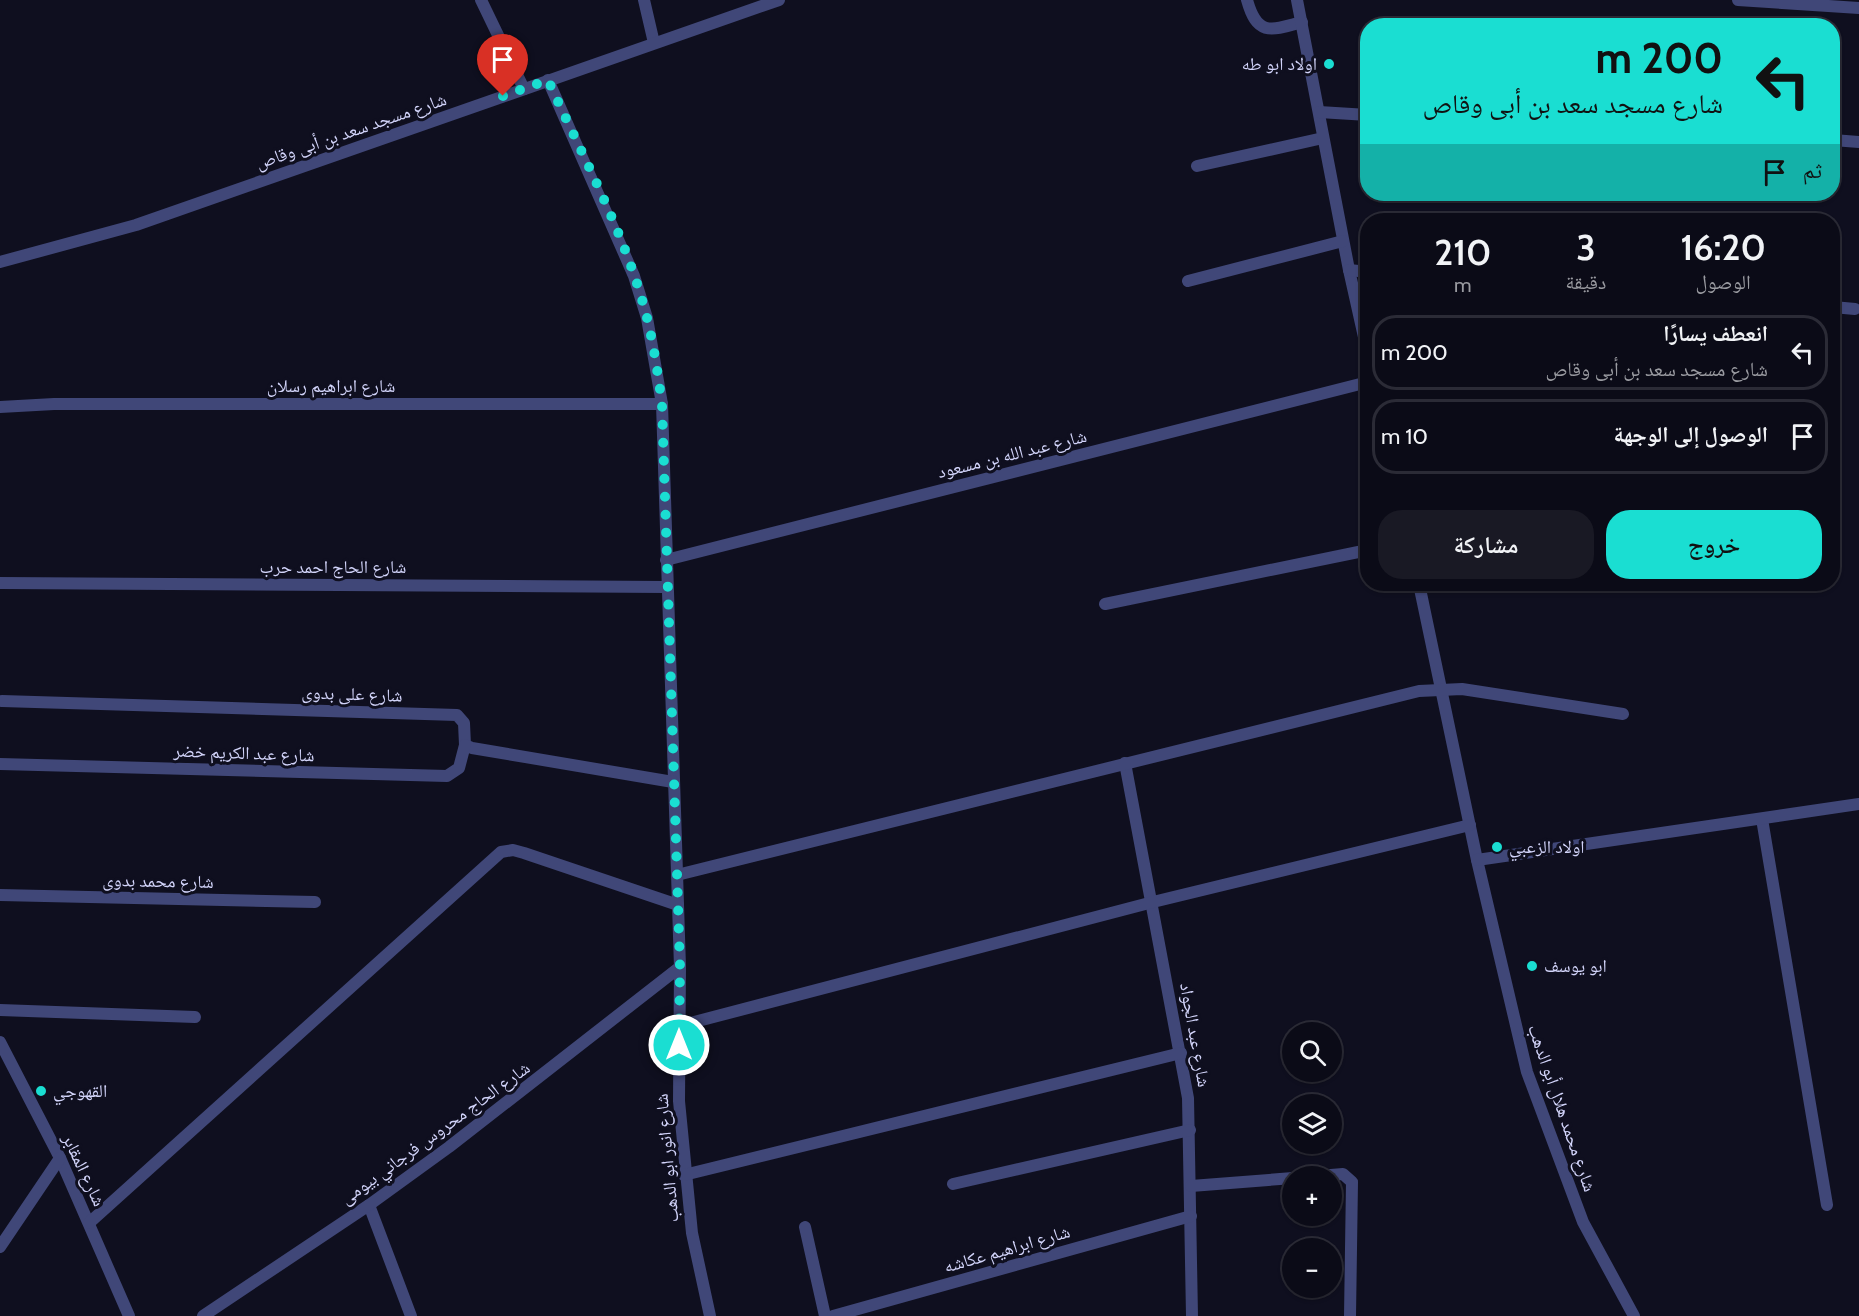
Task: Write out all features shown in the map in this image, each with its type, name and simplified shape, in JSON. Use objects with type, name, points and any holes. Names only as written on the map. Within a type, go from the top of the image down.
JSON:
[{"type":"street","points":[[481,0],[525,89]]},
{"type":"street","points":[[644,0],[654,43]]},
{"type":"street","name":"شارع مسجد سعد بن أبى وقاص","points":[[0,262],[136,225],[779,0]]},
{"type":"street","points":[[1247,0],[1252,18],[1257,25],[1267,29],[1278,29],[1302,22]]},
{"type":"street","points":[[1297,0],[1360,319]]},
{"type":"street","points":[[1738,0],[1859,8]]},
{"type":"street","name":"شارع انور ابو الدهب","points":[[548,80],[634,276],[647,318],[662,404],[666,587],[680,967],[679,1101],[684,1175],[692,1233],[710,1316]]},
{"type":"street","points":[[1318,112],[1360,115]]},
{"type":"street","points":[[1197,166],[1323,138]]},
{"type":"street","points":[[1840,141],[1859,142]]},
{"type":"street","points":[[1188,281],[1343,241]]},
{"type":"street","points":[[1349,270],[1360,271]]},
{"type":"street","points":[[1840,308],[1855,309]]},
{"type":"street","name":"شارع عبد الله بن مسعود","points":[[666,560],[1360,384]]},
{"type":"street","name":"شارع ابراهيم رسلان","points":[[0,407],[54,404],[662,404]]},
{"type":"street","points":[[1105,604],[1360,552]]},
{"type":"street","name":"شارع الحاج احمد حرب","points":[[0,583],[666,587]]},
{"type":"street","name":"شارع محمد هلال أبو الدهب","points":[[1420,591],[1477,860],[1527,1071],[1583,1222],[1634,1316]]},
{"type":"street","points":[[676,875],[1411,692],[1441,689],[1484,692],[1623,714]]},
{"type":"street","name":"شارع على بدوى","points":[[2,701],[453,715],[464,723],[465,745]]},
{"type":"street","points":[[465,745],[673,782]]},
{"type":"street","name":"شارع عبد الكريم خضر","points":[[0,764],[447,776],[459,768],[465,745]]},
{"type":"street","name":"شارع عبد الجواد","points":[[1125,763],[1181,1053],[1190,1130],[1192,1316]]},
{"type":"street","points":[[1477,860],[1859,804]]},
{"type":"street","points":[[1762,819],[1827,1205]]},
{"type":"street","points":[[680,1026],[1153,902],[1470,825]]},
{"type":"street","points":[[88,1223],[501,852],[513,850],[524,853],[678,905]]},
{"type":"street","name":"شارع محمد بدوى","points":[[0,895],[315,902]]},
{"type":"street","name":"شارع الحاج محروس فرجاني بيومى","points":[[203,1316],[369,1204],[526,1089],[680,967]]},
{"type":"street","points":[[0,1010],[195,1017]]},
{"type":"street","name":"شارع المقابر","points":[[0,1042],[4,1057],[60,1158],[129,1316]]},
{"type":"street","points":[[684,1175],[1181,1053]]},
{"type":"street","points":[[953,1184],[1190,1130]]},
{"type":"street","points":[[0,1247],[60,1158]]},
{"type":"street","points":[[1342,1174],[1352,1182],[1350,1316]]},
{"type":"street","points":[[1191,1186],[1282,1179]]},
{"type":"street","points":[[369,1204],[411,1316]]},
{"type":"street","name":"شارع ابراهيم عكاشه","points":[[833,1316],[1191,1216]]},
{"type":"street","points":[[805,1227],[825,1316]]},
{"type":"place","name":"اولاد ابو طه","points":[[1329,64]]},
{"type":"place","name":"اولاد الزعبي","points":[[1497,847]]},
{"type":"place","name":"ابو يوسف","points":[[1532,966]]},
{"type":"place","name":"القهوجي","points":[[41,1091]]},
{"type":"route","points":[[503,96],[548,80],[627,256],[647,318],[656,361],[662,404],[666,587],[680,967],[679,1045]]}]
